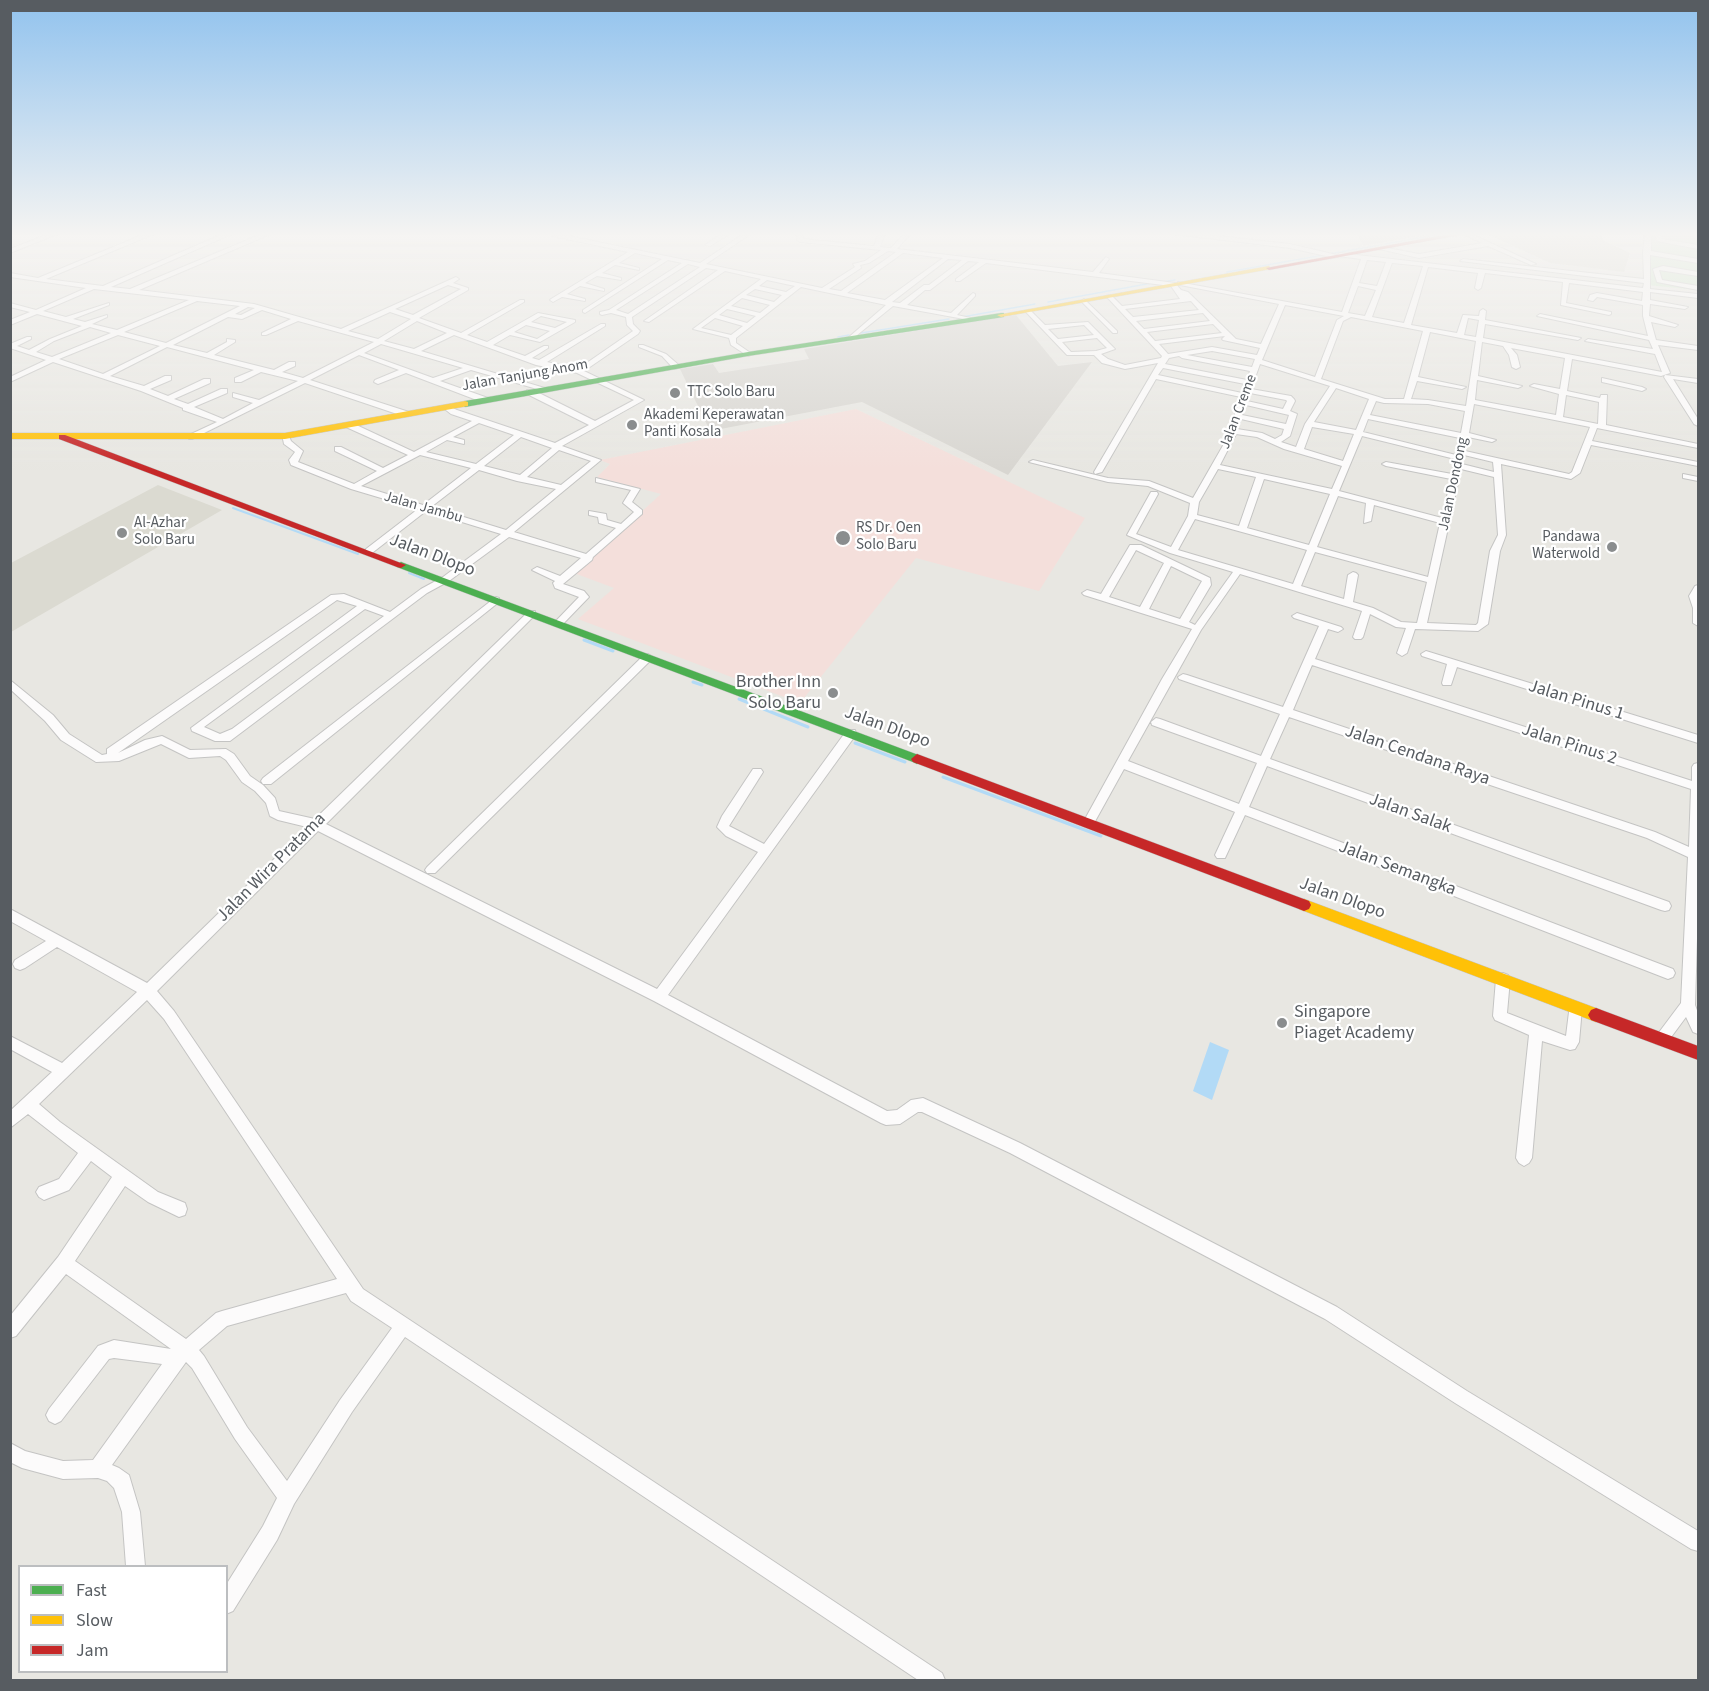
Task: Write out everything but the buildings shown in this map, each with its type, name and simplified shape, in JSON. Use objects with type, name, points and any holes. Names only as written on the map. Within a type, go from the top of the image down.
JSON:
[{"type":"main road","name":"Jalan Tanjung Anom","points":[[10,436],[285,436],[748,354],[1023,312]]},
{"type":"main road","name":"Jalan Dlopo","points":[[62,437],[439,577],[493,603],[532,613],[848,737],[1089,822],[1575,1014],[1661,1039],[1698,1053]]},
{"type":"main road","points":[[107,454],[119,443],[133,437]]},
{"type":"street","points":[[10,323],[36,312],[68,319],[303,380],[406,414]]},
{"type":"street","points":[[68,319],[86,312]]},
{"type":"street","points":[[10,380],[165,312]]},
{"type":"street","points":[[104,376],[232,312]]},
{"type":"street","points":[[226,315],[242,317],[253,312]]},
{"type":"street","points":[[276,312],[342,331],[369,335],[379,342],[470,368],[537,391],[596,425]]},
{"type":"street","points":[[342,331],[383,312]]},
{"type":"street","points":[[397,312],[538,363],[579,371],[640,400],[557,447],[520,479]]},
{"type":"street","points":[[192,437],[359,353],[426,312]]},
{"type":"street","points":[[414,352],[458,334],[501,312]]},
{"type":"street","points":[[602,313],[607,312]]},
{"type":"street","points":[[614,312],[629,316]]},
{"type":"street","points":[[629,316],[635,312]]},
{"type":"street","points":[[647,321],[661,312]]},
{"type":"street","points":[[718,312],[696,328],[732,337]]},
{"type":"street","points":[[748,312],[762,315]]},
{"type":"street","points":[[732,337],[766,312]]},
{"type":"street","points":[[851,338],[882,312]]},
{"type":"street","points":[[930,312],[973,321]]},
{"type":"street","points":[[952,316],[956,312]]},
{"type":"street","points":[[1029,312],[1056,341],[1071,354],[1096,353],[1112,349],[1088,324],[1080,322],[1043,327]]},
{"type":"street","points":[[1095,312],[1115,332]]},
{"type":"street","points":[[1125,312],[1166,359],[1294,414],[1286,436],[1275,442]]},
{"type":"street","points":[[1132,319],[1196,312]]},
{"type":"street","points":[[1205,312],[1230,337]]},
{"type":"street","name":"Jalan Creme","points":[[1143,611],[1192,516],[1195,502],[1229,442],[1254,370],[1279,312]]},
{"type":"street","points":[[1337,312],[1698,381]]},
{"type":"street","points":[[1368,318],[1371,312]]},
{"type":"street","points":[[1407,325],[1411,312]]},
{"type":"street","points":[[1578,338],[1591,312]]},
{"type":"street","points":[[1603,312],[1609,313]]},
{"type":"street","points":[[1646,312],[1653,341],[1667,375],[1698,424]]},
{"type":"street","points":[[487,345],[508,332],[525,322],[543,313],[573,321],[536,341],[508,332]]},
{"type":"street","points":[[1318,378],[1340,320],[1348,314]]},
{"type":"street","points":[[879,316],[888,315]]},
{"type":"street","points":[[31,352],[105,316]]},
{"type":"street","points":[[579,371],[636,333],[637,331],[630,325],[629,316]]},
{"type":"street","points":[[712,316],[748,325]]},
{"type":"street","points":[[1460,336],[1465,316],[1498,318]]},
{"type":"street","points":[[1482,316],[1588,341],[1657,352]]},
{"type":"street","name":"Jalan Dondong","points":[[1402,653],[1416,627],[1433,581],[1470,405],[1482,316]]},
{"type":"street","points":[[1540,316],[1653,341],[1698,348]]},
{"type":"street","points":[[264,334],[298,318]]},
{"type":"street","points":[[1647,319],[1675,325]]},
{"type":"street","points":[[525,322],[557,331]]},
{"type":"street","points":[[1143,331],[1215,322]]},
{"type":"street","points":[[538,363],[603,325]]},
{"type":"street","points":[[310,334],[326,326]]},
{"type":"street","points":[[471,338],[486,329]]},
{"type":"street","points":[[1408,399],[1427,329]]},
{"type":"street","points":[[1056,341],[1099,336]]},
{"type":"street","points":[[1154,343],[1212,336],[1230,337],[1264,347]]},
{"type":"street","points":[[732,337],[734,345],[748,354]]},
{"type":"street","points":[[11,346],[28,338]]},
{"type":"street","points":[[209,355],[233,341],[229,340]]},
{"type":"street","points":[[1587,360],[1588,341]]},
{"type":"street","points":[[1506,345],[1512,353],[1516,367]]},
{"type":"street","points":[[11,346],[144,389],[222,421]]},
{"type":"street","points":[[641,346],[664,355],[676,367]]},
{"type":"street","points":[[526,359],[546,347]]},
{"type":"street","points":[[1125,367],[1212,349],[1259,360],[1372,398],[1395,402],[1470,405],[1558,418],[1698,446]]},
{"type":"street","points":[[359,353],[484,400]]},
{"type":"street","points":[[1096,353],[1106,362],[1156,376],[1246,393],[1288,398],[1291,401],[1286,411]]},
{"type":"street","points":[[1558,418],[1569,356]]},
{"type":"street","points":[[1166,359],[1254,370]]},
{"type":"street","points":[[1098,472],[1166,359]]},
{"type":"street","points":[[1607,363],[1605,381],[1642,388]]},
{"type":"street","points":[[275,373],[292,364]]},
{"type":"street","points":[[435,380],[470,368]]},
{"type":"street","points":[[238,380],[261,369]]},
{"type":"street","points":[[378,382],[406,370]]},
{"type":"street","points":[[1473,377],[1518,386]]},
{"type":"street","points":[[144,389],[168,378]]},
{"type":"street","points":[[1414,378],[1461,387]]},
{"type":"street","points":[[168,399],[207,381]]},
{"type":"street","points":[[1299,451],[1309,424],[1335,385]]},
{"type":"street","points":[[1459,459],[1497,461],[1573,477],[1587,442],[1598,427],[1604,399],[1534,386]]},
{"type":"street","points":[[186,408],[224,391]]},
{"type":"street","points":[[236,395],[259,403]]},
{"type":"street","points":[[1296,588],[1372,398]]},
{"type":"street","points":[[364,605],[202,721],[196,728],[219,738],[230,736],[392,616],[439,577],[509,532],[597,460],[454,412],[446,407]]},
{"type":"street","points":[[1365,416],[1492,440]]},
{"type":"street","points":[[1238,417],[1288,427]]},
{"type":"street","points":[[354,487],[478,420]]},
{"type":"street","points":[[1309,424],[1339,428],[1459,459],[1498,475]]},
{"type":"street","points":[[349,425],[416,453],[561,488]]},
{"type":"street","points":[[1232,430],[1346,464]]},
{"type":"street","points":[[369,551],[520,434]]},
{"type":"street","name":"Jalan Jambu","points":[[285,436],[287,442],[299,451],[293,460],[294,463],[354,487],[422,509],[509,532],[589,558]]},
{"type":"street","points":[[446,437],[461,442]]},
{"type":"street","points":[[1587,442],[1698,464]]},
{"type":"street","points":[[338,449],[383,471]]},
{"type":"street","points":[[1104,598],[1134,546],[1171,557],[1238,571],[1348,603],[1367,609],[1395,624],[1416,627],[1478,628],[1483,624],[1495,551],[1502,535],[1497,461]]},
{"type":"street","points":[[1033,462],[1108,480],[1149,484],[1195,502]]},
{"type":"street","points":[[1386,464],[1456,477]]},
{"type":"street","points":[[1216,466],[1333,492],[1446,522]]},
{"type":"street","points":[[1242,530],[1261,476]]},
{"type":"street","points":[[1686,476],[1698,479]]},
{"type":"street","points":[[558,624],[584,597],[581,593],[558,586],[562,580],[639,512],[627,504],[637,490],[599,480]]},
{"type":"street","points":[[1154,494],[1131,535],[1206,580],[1206,585],[1183,623]]},
{"type":"street","points":[[1367,521],[1370,502]]},
{"type":"street","points":[[592,513],[603,516],[602,521],[623,527]]},
{"type":"street","points":[[1192,516],[1433,581]]},
{"type":"street","points":[[537,570],[562,580]]},
{"type":"street","points":[[1089,822],[1167,679],[1197,629],[1238,571]]},
{"type":"street","points":[[1348,603],[1353,575]]},
{"type":"street","points":[[1698,588],[1694,596],[1698,608],[1698,623]]},
{"type":"street","points":[[1087,593],[1197,629]]},
{"type":"street","points":[[111,752],[331,598],[341,596],[392,616]]},
{"type":"street","points":[[267,781],[493,603]]},
{"type":"street","points":[[1358,637],[1367,609]]},
{"type":"street","name":"Jalan Wira Pratama","points":[[10,1121],[148,991],[532,613]]},
{"type":"street","points":[[1297,616],[1338,628]]},
{"type":"street","points":[[1221,855],[1243,811],[1263,760],[1325,625]]},
{"type":"street","name":"Jalan Pinus 1","points":[[1426,654],[1698,739]]},
{"type":"street","points":[[431,870],[648,657]]},
{"type":"street","name":"Jalan Pinus 2","points":[[1310,661],[1697,787]]},
{"type":"street","points":[[1442,704],[1453,662]]},
{"type":"street","name":"Jalan Cendana Raya","points":[[1183,677],[1695,849]]},
{"type":"street","points":[[10,683],[49,718],[65,737],[100,759],[119,757],[149,743],[162,740],[189,754],[222,753],[230,757],[246,779],[259,788],[271,801],[274,813],[285,818],[316,824],[659,997],[886,1118],[900,1117],[916,1105],[930,1107],[1015,1148],[1331,1312],[1461,1397],[1698,1542]]},
{"type":"street","name":"Jalan Salak","points":[[1156,722],[1665,906]]},
{"type":"street","points":[[659,997],[848,737]]},
{"type":"street","name":"Jalan Semangka","points":[[1126,765],[1668,973]]},
{"type":"street","points":[[1698,767],[1688,1005],[1698,1028]]},
{"type":"street","points":[[757,772],[723,826],[730,833],[766,850]]},
{"type":"street","points":[[10,914],[148,991],[169,1016],[357,1295],[935,1680]]},
{"type":"street","points":[[20,964],[57,940]]},
{"type":"street","points":[[1502,985],[1500,1016],[1536,1032],[1570,1044],[1575,1014]]},
{"type":"street","points":[[1661,1039],[1688,1005]]},
{"type":"street","points":[[1524,1158],[1536,1032]]},
{"type":"street","points":[[10,1042],[62,1070]]},
{"type":"street","points":[[28,1104],[55,1127],[153,1197],[179,1209]]},
{"type":"street","points":[[44,1192],[64,1185],[89,1151]]},
{"type":"street","points":[[10,1330],[64,1263],[123,1175]]},
{"type":"street","points":[[64,1263],[181,1354],[198,1362],[241,1433],[287,1497]]},
{"type":"street","points":[[98,1469],[181,1354],[227,1316],[349,1284]]},
{"type":"street","points":[[228,1601],[270,1533],[287,1497],[345,1406],[404,1325]]},
{"type":"street","points":[[55,1415],[104,1352],[114,1349],[181,1354]]},
{"type":"street","points":[[10,1452],[22,1459],[63,1470],[98,1469],[113,1474],[122,1482],[131,1512],[135,1565]]},
{"type":"shaded area","points":[[1016,315],[1058,366],[1092,362],[1008,475],[862,402],[710,431],[680,369],[713,364],[719,373],[809,359],[804,349]]},
{"type":"shaded area","name":"RS Dr. Oen Solo Baru","points":[[856,409],[1085,518],[1039,591],[916,558],[800,703],[578,619],[614,588],[574,573],[661,494],[597,477],[610,464],[600,460]]},
{"type":"shaded area","points":[[158,485],[222,510],[11,632],[11,563]]},
{"type":"water","points":[[1210,1042],[1229,1050],[1212,1100],[1193,1091]]},
{"type":"waterway","points":[[962,317],[991,312]]},
{"type":"waterway","points":[[861,333],[949,319]]},
{"type":"waterway","points":[[838,337],[849,335]]},
{"type":"waterway","points":[[233,508],[358,554]]},
{"type":"waterway","points":[[409,573],[424,579]]},
{"type":"waterway","points":[[584,640],[613,651]]},
{"type":"waterway","points":[[693,682],[702,685]]},
{"type":"waterway","points":[[739,699],[808,727]]},
{"type":"waterway","points":[[855,743],[905,762]]},
{"type":"waterway","points":[[943,777],[1101,836]]},
{"type":"traffic: fast","points":[[465,404],[748,354],[1001,315]]},
{"type":"traffic: fast","points":[[401,565],[917,759]]},
{"type":"traffic: slow","points":[[1001,315],[1019,312]]},
{"type":"traffic: slow","points":[[10,436],[285,436],[465,404]]},
{"type":"traffic: slow","points":[[1304,905],[1596,1015]]},
{"type":"traffic: jam","points":[[62,437],[401,565]]},
{"type":"traffic: jam","points":[[917,759],[1304,905]]},
{"type":"traffic: jam","points":[[1596,1015],[1698,1053]]},
{"type":"place","name":"TTC Solo Baru","points":[[675,393]]},
{"type":"place","name":"Akademi Keperawatan Panti Kosala","points":[[632,425]]},
{"type":"place","name":"Al-Azhar Solo Baru","points":[[122,533]]},
{"type":"place","name":"RS Dr. Oen Solo Baru","points":[[843,538]]},
{"type":"place","name":"Pandawa Waterwold","points":[[1612,547]]},
{"type":"place","name":"Brother Inn Solo Baru","points":[[833,693]]},
{"type":"place","name":"Singapore Piaget Academy","points":[[1282,1023]]}]
